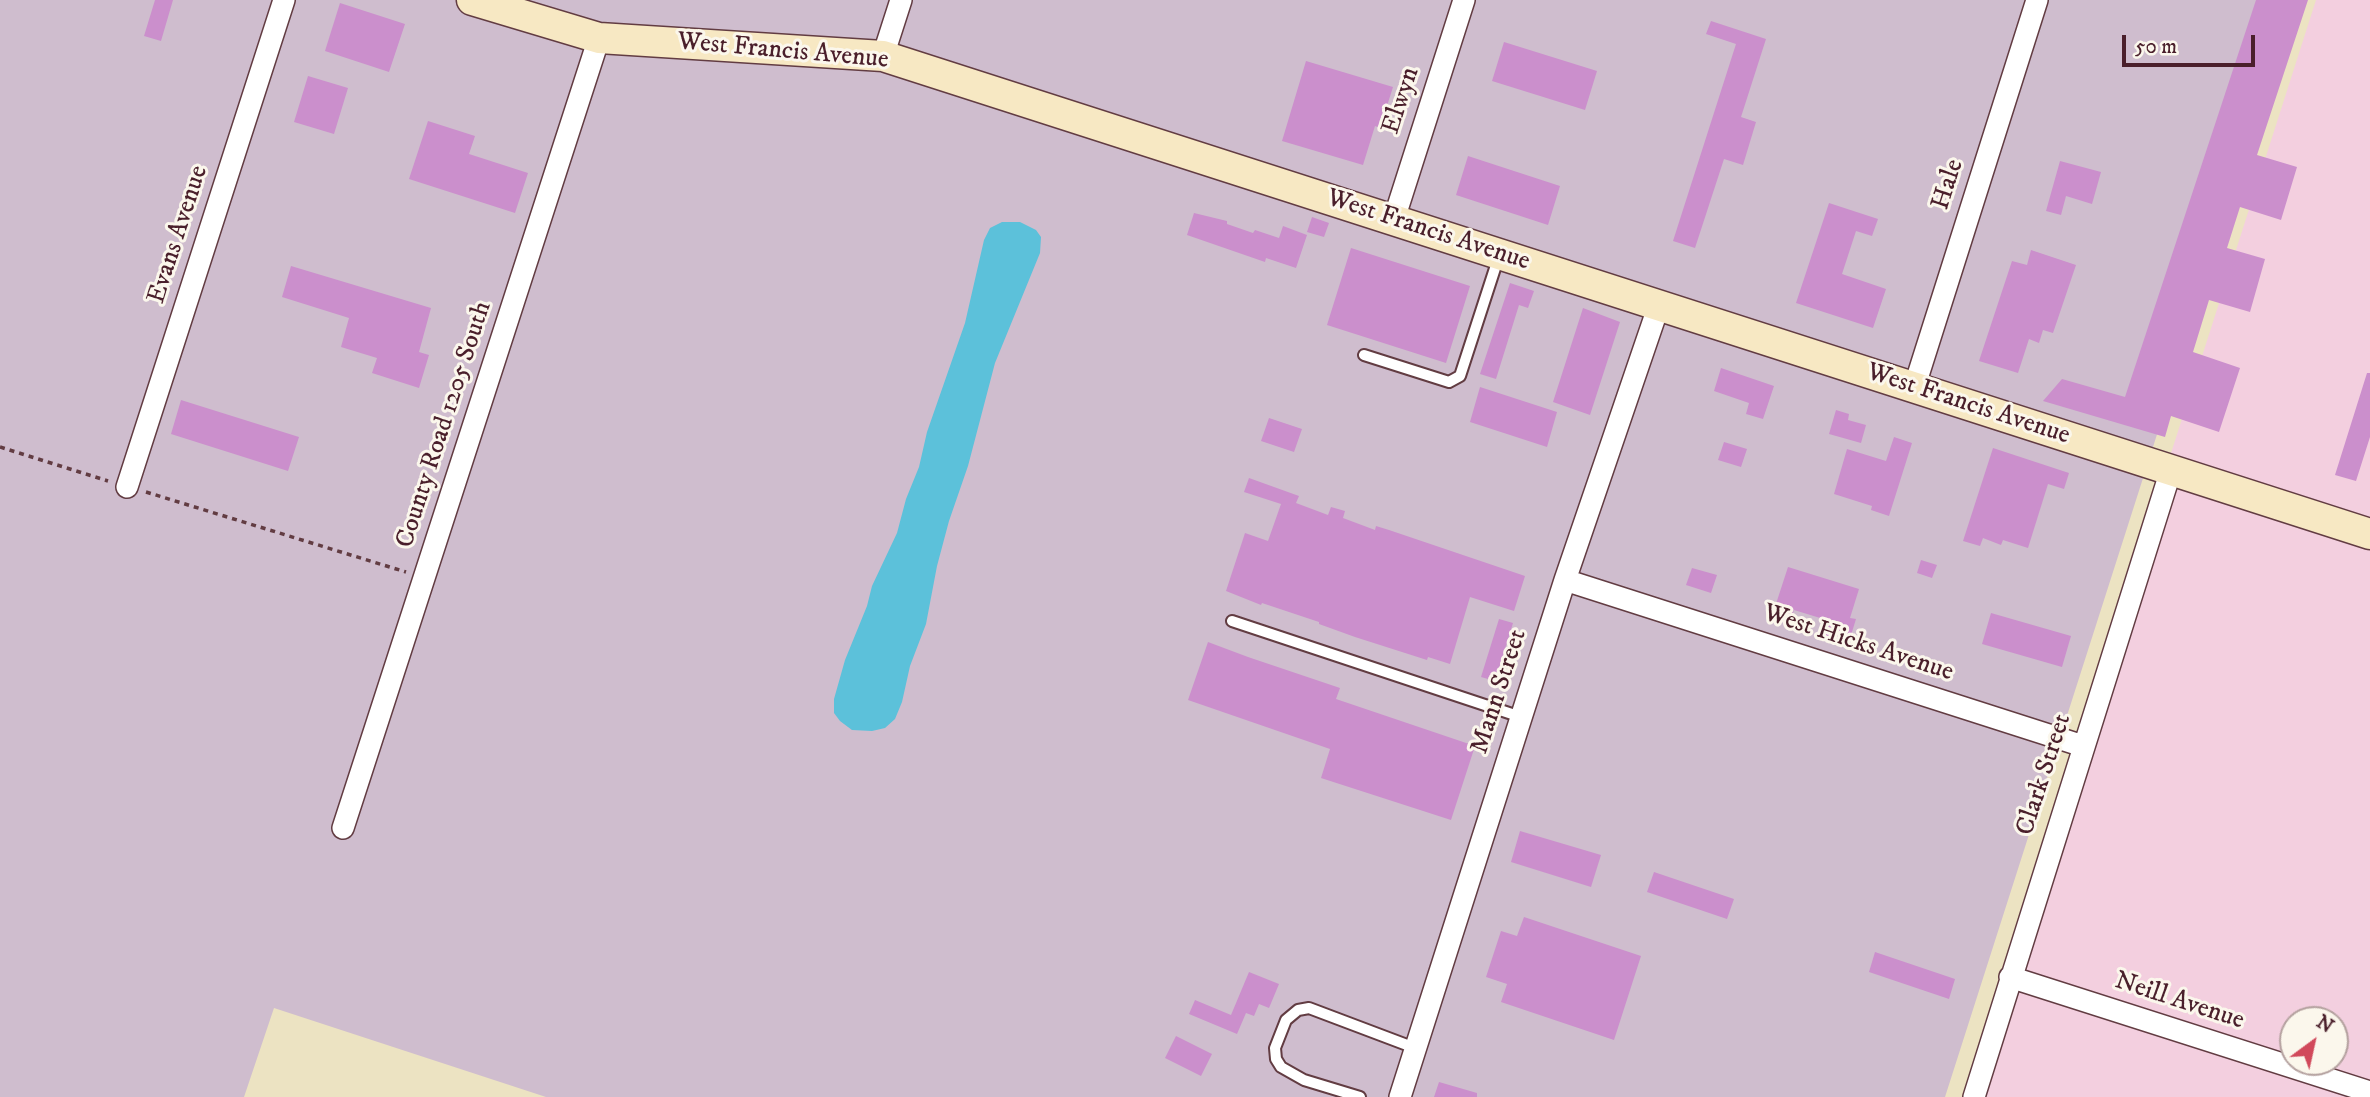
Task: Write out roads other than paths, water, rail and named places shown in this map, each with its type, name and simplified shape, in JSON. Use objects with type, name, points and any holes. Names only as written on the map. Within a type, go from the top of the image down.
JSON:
[{"type":"street","name":"Evans Avenue","points":[[127,486],[284,0]]},
{"type":"street","points":[[883,56],[901,0]]},
{"type":"street","name":"Elwyn","points":[[1394,219],[1464,0]]},
{"type":"street","name":"Hale","points":[[1914,388],[2037,0]]},
{"type":"street","name":"West Francis Avenue","points":[[481,1],[599,38],[883,56],[2370,534]]},
{"type":"street","name":"County Road 1205 South","points":[[343,828],[599,38]]},
{"type":"street","name":"Mann Street","points":[[1400,1097],[1581,530],[1659,305]]},
{"type":"street","name":"Clark Street","points":[[1974,1097],[2171,470]]},
{"type":"street","name":"West Hicks Avenue","points":[[1581,530],[1579,551],[1584,571],[1596,585],[1616,596]]},
{"type":"street","name":"West Hicks Avenue","points":[[1565,580],[2083,746]]},
{"type":"street","name":"Neill Avenue","points":[[2010,977],[2370,1092]]},
{"type":"lane","points":[[1364,355],[1449,382],[1460,376],[1500,254]]},
{"type":"lane","points":[[1232,621],[1521,717]]},
{"type":"lane","points":[[1360,1097],[1304,1080],[1281,1067],[1276,1059],[1275,1048],[1286,1020],[1298,1010],[1309,1008],[1415,1048]]},
{"type":"water","points":[[1002,222],[1020,222],[1036,230],[1041,237],[1040,253],[995,363],[968,466],[949,521],[926,624],[910,666],[902,702],[895,719],[885,728],[872,731],[852,730],[834,713],[834,699],[845,660],[867,606],[872,586],[897,533],[906,499],[919,467],[927,432],[965,323],[984,240],[990,228]]}]
